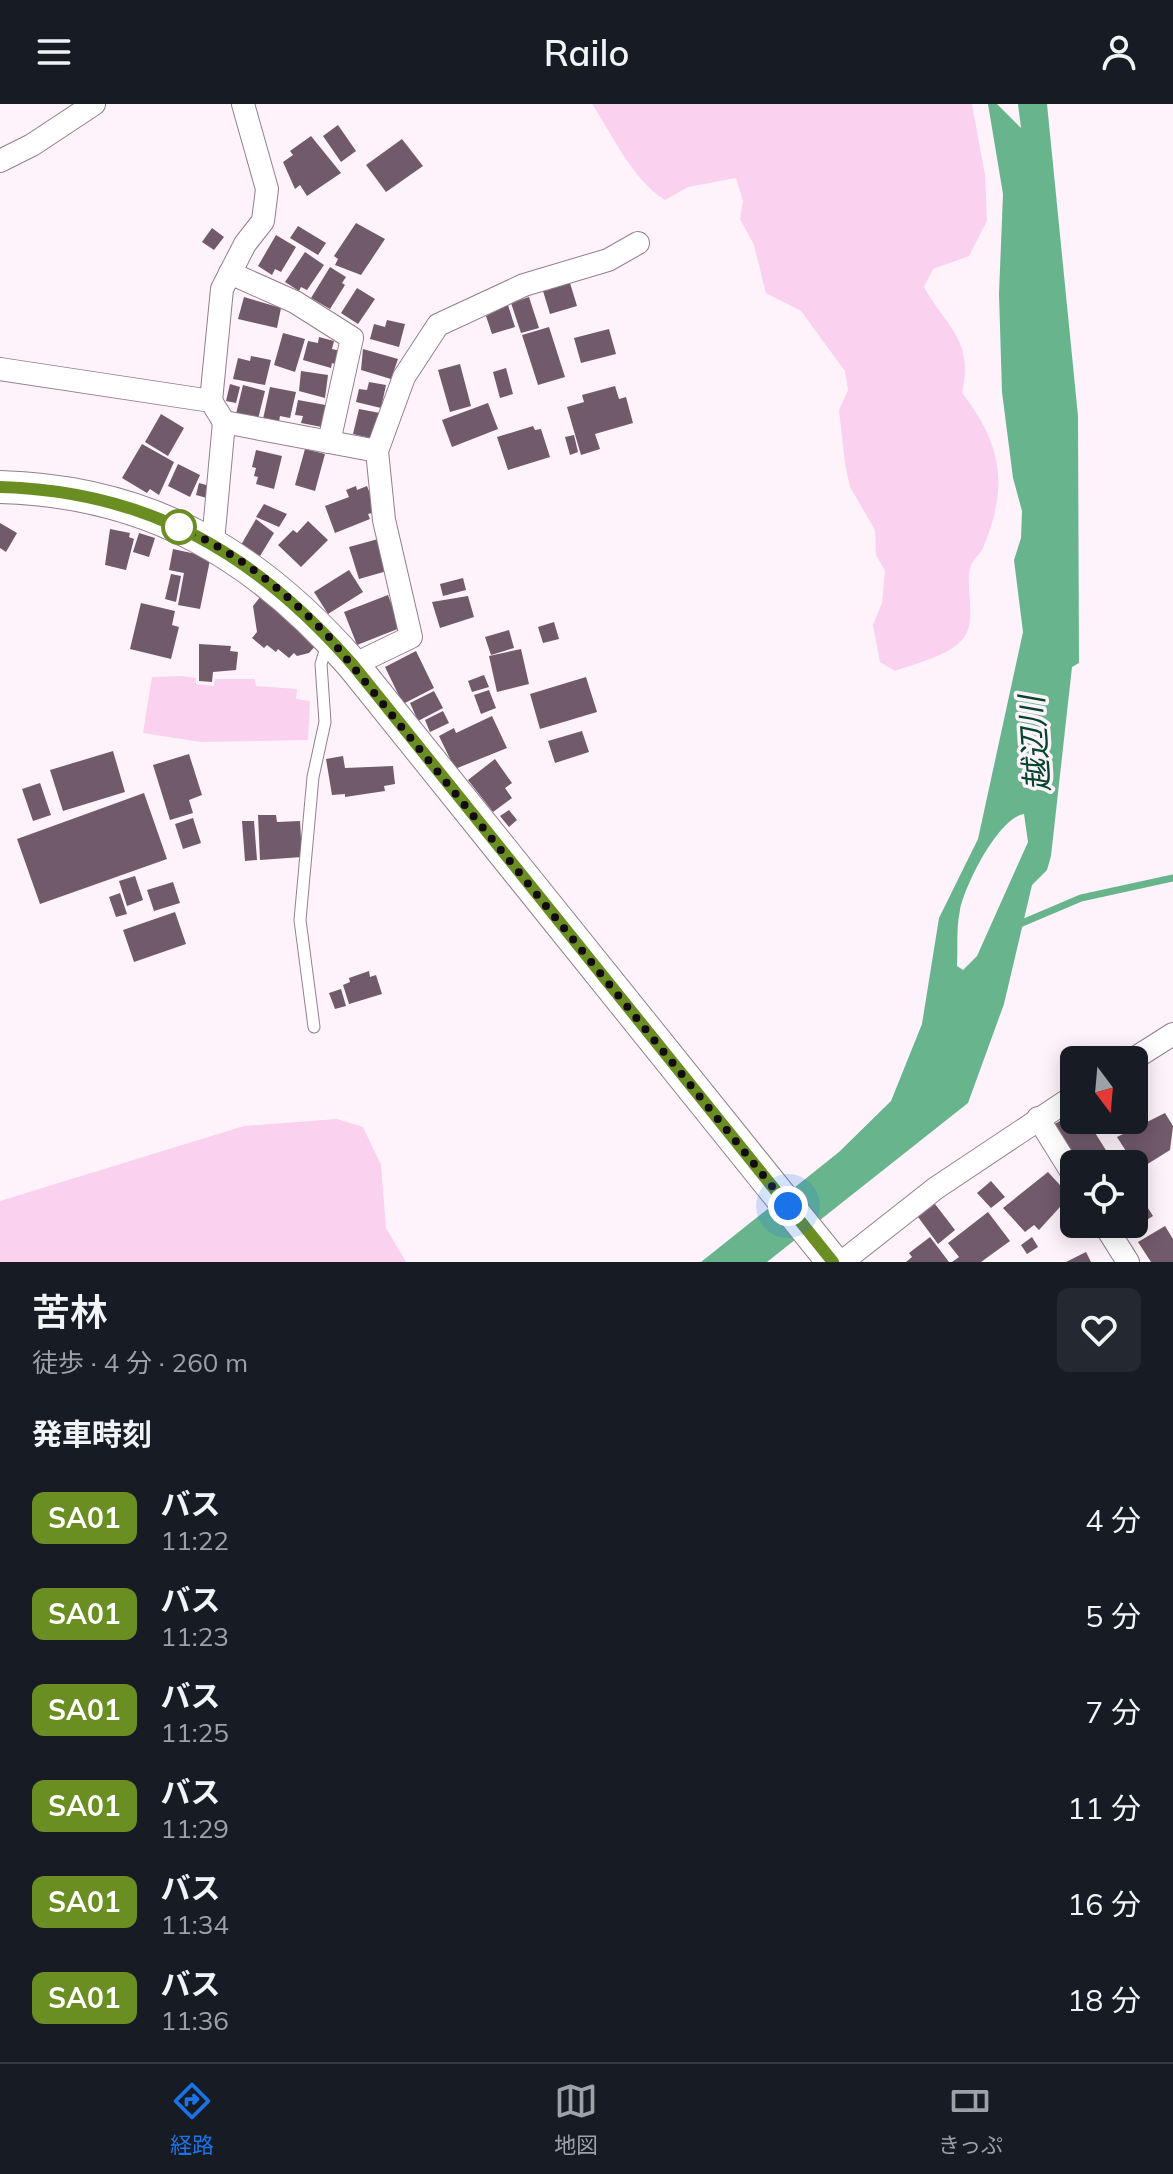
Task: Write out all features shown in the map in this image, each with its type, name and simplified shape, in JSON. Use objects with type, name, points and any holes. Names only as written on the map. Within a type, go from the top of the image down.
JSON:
[{"type":"main road","points":[[0,487],[57,492],[128,509],[213,542],[296,603],[353,665],[833,1259]]},
{"type":"street","points":[[0,161],[32,145],[94,104]]},
{"type":"street","points":[[213,542],[224,422],[211,401],[222,289],[263,221],[267,189],[243,104]]},
{"type":"street","points":[[353,665],[411,637],[384,520],[377,451],[404,377],[438,325],[524,285],[608,260],[638,243]]},
{"type":"street","points":[[230,273],[295,302],[352,338],[329,442]]},
{"type":"street","points":[[0,369],[211,401]]},
{"type":"street","points":[[224,422],[377,451]]},
{"type":"street","points":[[1148,1050],[1173,1034]]},
{"type":"street","points":[[833,1259],[1060,1105]]},
{"type":"street","points":[[1038,1118],[1060,1153]]},
{"type":"street","points":[[1113,1238],[1128,1262]]},
{"type":"lane","points":[[314,1027],[300,920],[313,777],[325,722],[321,664],[329,637]]},
{"type":"shaded area","points":[[592,104],[972,104],[985,175],[987,221],[969,256],[933,269],[924,287],[961,347],[965,375],[962,393],[986,430],[997,466],[996,505],[991,526],[983,548],[970,568],[967,633],[955,646],[895,671],[880,662],[873,625],[882,603],[885,571],[876,555],[875,530],[850,487],[845,464],[839,410],[848,390],[845,371],[801,311],[766,293],[754,245],[740,219],[743,201],[736,178],[688,187],[665,200],[633,169]]},
{"type":"shaded area","points":[[152,677],[196,678],[196,684],[214,686],[215,679],[255,679],[256,686],[297,689],[296,699],[310,701],[308,740],[201,742],[143,733]]},
{"type":"shaded area","points":[[337,1119],[363,1127],[381,1165],[386,1228],[406,1262],[0,1262],[0,1201],[244,1126]]},
{"type":"water","name":"越辺川","points":[[988,104],[997,104],[1021,128],[1018,104],[1047,104],[1078,416],[1079,663],[1072,667],[1051,856],[1047,870],[1032,885],[1004,1004],[968,1103],[767,1262],[701,1262],[839,1152],[891,1101],[922,1024],[939,918],[978,839],[1023,632],[1014,560],[1021,538],[1022,511],[1013,478],[1002,392],[999,294],[1003,194]],"holes":[[[1024,814],[1028,842],[977,956],[963,970],[957,966],[959,917],[963,899],[984,854],[1004,827]]]},
{"type":"building","points":[[338,125],[356,151],[341,162],[323,136]]},
{"type":"building","points":[[311,136],[341,173],[307,196],[300,185],[295,189],[283,162],[293,155],[290,151]]},
{"type":"building","points":[[402,139],[423,166],[386,192],[366,165]]},
{"type":"building","points":[[356,223],[385,239],[361,275],[335,265],[338,259],[334,256]]},
{"type":"building","points":[[298,226],[326,243],[318,255],[290,238]]},
{"type":"building","points":[[212,228],[224,237],[214,250],[202,242]]},
{"type":"building","points":[[276,235],[296,247],[281,272],[275,269],[272,275],[258,266]]},
{"type":"building","points":[[305,252],[324,265],[307,290],[301,287],[299,291],[285,282]]},
{"type":"building","points":[[330,267],[346,277],[342,283],[345,285],[330,309],[311,298]]},
{"type":"building","points":[[570,283],[577,306],[550,314],[543,291]]},
{"type":"building","points":[[357,288],[375,299],[358,324],[341,313]]},
{"type":"building","points":[[244,297],[281,308],[277,328],[238,319]]},
{"type":"building","points":[[529,297],[539,328],[521,333],[511,303]]},
{"type":"building","points":[[508,305],[515,327],[492,334],[486,316]]},
{"type":"building","points":[[387,320],[405,324],[399,347],[370,339],[374,324],[385,327]]},
{"type":"building","points":[[549,327],[565,377],[538,385],[522,335]]},
{"type":"building","points":[[609,329],[616,354],[581,363],[574,338]]},
{"type":"building","points":[[283,333],[305,339],[295,372],[274,365]]},
{"type":"building","points":[[319,337],[334,341],[332,349],[341,351],[337,365],[332,363],[331,368],[303,360],[308,341],[318,343]]},
{"type":"building","points":[[363,349],[398,359],[391,379],[361,370]]},
{"type":"building","points":[[251,356],[271,360],[265,385],[233,379],[238,358],[250,361]]},
{"type":"building","points":[[460,364],[471,406],[450,412],[438,370]]},
{"type":"building","points":[[506,368],[513,394],[500,398],[493,372]]},
{"type":"building","points":[[301,371],[328,375],[325,398],[299,391]]},
{"type":"building","points":[[369,382],[386,385],[381,408],[356,402],[359,389],[367,390]]},
{"type":"building","points":[[230,384],[240,387],[236,403],[226,401]]},
{"type":"building","points":[[243,385],[265,391],[258,419],[236,414]]},
{"type":"building","points":[[615,386],[619,399],[626,397],[633,423],[595,434],[600,449],[581,455],[567,407],[584,402],[582,395]]},
{"type":"building","points":[[270,387],[296,392],[290,418],[280,416],[279,422],[263,419]]},
{"type":"building","points":[[298,400],[331,406],[327,428],[301,423],[303,416],[295,415]]},
{"type":"building","points":[[488,403],[498,429],[452,447],[442,420]]},
{"type":"building","points":[[359,409],[380,413],[370,438],[353,434]]},
{"type":"building","points":[[161,414],[184,428],[168,456],[145,442]]},
{"type":"building","points":[[533,426],[535,430],[541,429],[550,457],[508,470],[497,437]]},
{"type":"building","points":[[574,435],[578,452],[570,455],[565,437]]},
{"type":"building","points":[[142,444],[174,462],[159,495],[150,489],[147,493],[122,478]]},
{"type":"building","points":[[305,449],[325,454],[315,491],[295,485]]},
{"type":"building","points":[[256,450],[282,456],[274,489],[256,484],[256,468],[252,467]]},
{"type":"building","points":[[178,464],[200,475],[190,497],[168,486]]},
{"type":"building","points":[[199,483],[210,486],[207,498],[196,495]]},
{"type":"building","points":[[356,486],[357,490],[367,486],[377,512],[368,514],[370,519],[335,533],[325,506],[349,497],[346,490]]},
{"type":"building","points":[[264,504],[287,514],[279,527],[256,517]]},
{"type":"building","points":[[256,519],[274,533],[260,556],[241,545]]},
{"type":"building","points":[[308,521],[328,540],[301,567],[278,545],[293,530],[297,533]]},
{"type":"building","points":[[0,523],[17,533],[6,552],[0,548]]},
{"type":"building","points":[[110,529],[130,533],[129,537],[134,539],[126,570],[105,565]]},
{"type":"building","points":[[139,533],[155,538],[149,557],[133,552]]},
{"type":"building","points":[[378,539],[387,571],[359,579],[349,547]]},
{"type":"building","points":[[173,549],[205,556],[204,559],[210,560],[200,609],[178,605],[184,573],[169,570]]},
{"type":"building","points":[[349,570],[363,592],[328,614],[314,592]]},
{"type":"building","points":[[171,574],[181,576],[176,602],[165,599]]},
{"type":"building","points":[[463,578],[466,590],[443,596],[440,584]]},
{"type":"building","points":[[388,595],[400,628],[357,645],[344,612]]},
{"type":"building","points":[[261,596],[316,645],[309,653],[297,656],[294,653],[289,658],[278,649],[276,652],[267,645],[264,648],[252,638],[257,632],[253,606]]},
{"type":"building","points":[[468,596],[474,617],[440,628],[432,602]]},
{"type":"building","points":[[141,603],[175,611],[172,625],[179,627],[171,659],[130,649]]},
{"type":"building","points":[[554,622],[559,639],[543,643],[538,627]]},
{"type":"building","points":[[509,630],[514,648],[491,655],[485,637]]},
{"type":"building","points":[[199,644],[231,646],[230,651],[238,652],[236,670],[213,672],[212,682],[199,681]]},
{"type":"building","points":[[521,649],[529,684],[497,692],[489,656]]},
{"type":"building","points":[[416,651],[434,688],[403,704],[385,667]]},
{"type":"building","points":[[484,675],[489,687],[472,692],[468,681]]},
{"type":"building","points":[[586,677],[597,712],[540,729],[530,694]]},
{"type":"building","points":[[489,690],[496,708],[481,714],[474,695]]},
{"type":"building","points":[[434,691],[443,708],[418,721],[410,703]]},
{"type":"building","points":[[443,711],[449,723],[430,732],[425,720]]},
{"type":"building","points":[[492,716],[507,748],[455,769],[439,736],[454,728],[456,733]]},
{"type":"building","points":[[582,731],[589,752],[555,763],[548,741]]},
{"type":"building","points":[[113,751],[125,792],[63,811],[50,770]]},
{"type":"building","points":[[189,754],[202,795],[189,800],[193,813],[170,820],[153,765]]},
{"type":"building","points":[[343,756],[345,768],[393,766],[395,784],[384,786],[385,791],[345,797],[345,794],[332,795],[326,759]]},
{"type":"building","points":[[495,759],[512,783],[505,788],[512,798],[493,812],[468,780]]},
{"type":"building","points":[[40,783],[51,815],[33,821],[22,789]]},
{"type":"building","points":[[144,793],[167,859],[40,904],[17,839]]},
{"type":"building","points":[[509,810],[517,820],[509,827],[500,816]]},
{"type":"building","points":[[258,815],[276,815],[277,822],[300,821],[302,857],[260,860]]},
{"type":"building","points":[[193,818],[201,843],[183,849],[175,824]]},
{"type":"building","points":[[242,821],[254,821],[257,860],[245,861]]},
{"type":"building","points":[[135,876],[143,900],[127,906],[119,881]]},
{"type":"building","points":[[173,882],[180,903],[154,911],[147,890]]},
{"type":"building","points":[[120,893],[127,914],[116,917],[109,897]]},
{"type":"building","points":[[175,912],[186,944],[134,962],[123,930]]},
{"type":"building","points":[[369,971],[370,977],[376,975],[382,994],[349,1004],[343,985],[350,982],[349,978]]},
{"type":"building","points":[[341,989],[346,1006],[335,1009],[329,993]]},
{"type":"building","points":[[1165,1113],[1173,1126],[1170,1150],[1148,1164],[1148,1150],[1125,1150],[1117,1137],[1123,1134],[1148,1134],[1148,1122]]},
{"type":"building","points":[[1061,1134],[1096,1134],[1106,1150],[1071,1150]]},
{"type":"building","points":[[1048,1172],[1060,1185],[1060,1207],[1039,1230],[1034,1225],[1025,1232],[1003,1208]]},
{"type":"building","points":[[991,1181],[1005,1197],[991,1208],[977,1193]]},
{"type":"building","points":[[935,1204],[955,1230],[938,1244],[918,1217]]},
{"type":"building","points":[[988,1212],[1010,1241],[981,1262],[952,1262],[959,1257],[948,1243]]},
{"type":"building","points":[[1165,1226],[1173,1239],[1173,1262],[1151,1262],[1138,1242]]},
{"type":"building","points":[[930,1237],[949,1262],[906,1262],[912,1257],[909,1253]]},
{"type":"building","points":[[1032,1237],[1038,1247],[1027,1254],[1021,1245]]},
{"type":"building","points":[[1086,1252],[1091,1262],[1066,1262]]},
{"type":"waterway","points":[[1015,926],[1081,898],[1173,878]]},
{"type":"bus line","name":"SA01","points":[[0,487],[57,492],[165,521],[213,542],[296,603],[353,665],[833,1262]]},
{"type":"route","points":[[179,527],[213,542],[260,574],[296,603],[329,637],[788,1206]]}]
